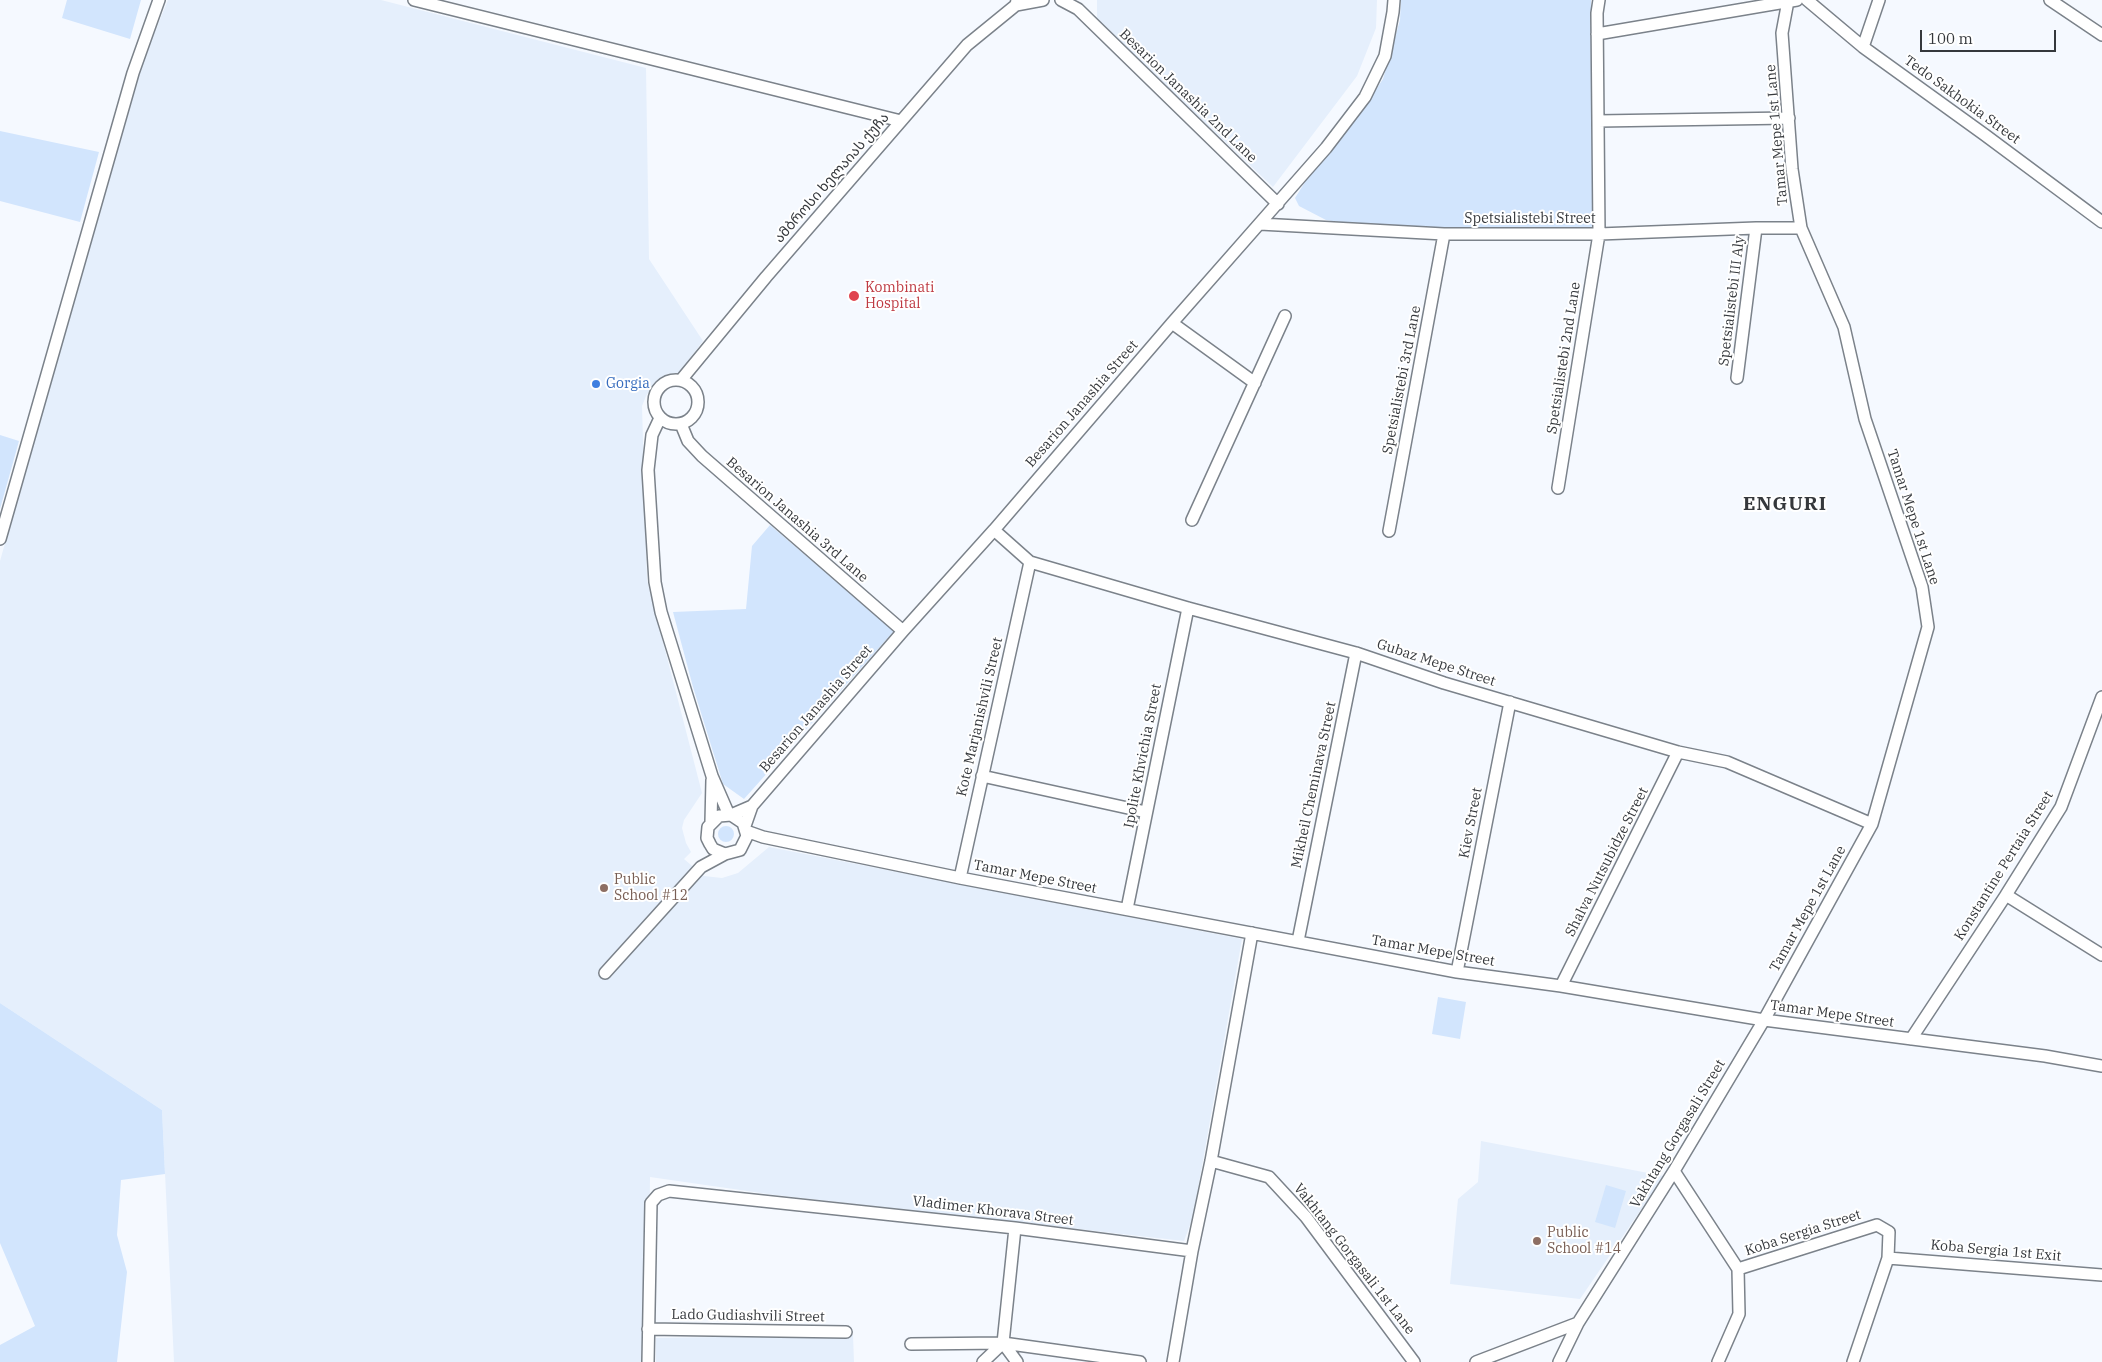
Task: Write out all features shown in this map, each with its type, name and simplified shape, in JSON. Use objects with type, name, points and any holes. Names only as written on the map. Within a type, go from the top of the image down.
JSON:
[{"type":"street","points":[[0,539],[133,73],[159,0]]},
{"type":"street","points":[[414,0],[901,121]]},
{"type":"street","points":[[1017,2],[1043,0]]},
{"type":"street","name":"Besarion Janashia 2nd Lane","points":[[1061,0],[1077,5],[1278,204]]},
{"type":"street","name":"Besarion Janashia Street","points":[[752,806],[1326,148],[1365,97],[1385,56],[1394,0]]},
{"type":"street","name":"Spetsialistebi 2nd Lane","points":[[1558,488],[1599,234],[1597,34],[1599,0]]},
{"type":"street","name":"Tedo Sakhokia Street","points":[[1807,0],[1863,47],[2102,222]]},
{"type":"street","points":[[1863,47],[1879,0]]},
{"type":"street","points":[[2050,0],[2102,34]]},
{"type":"street","points":[[1597,34],[1792,1]]},
{"type":"street","name":"Tamar Mepe 1st Lane","points":[[1764,1020],[1872,824],[1928,627],[1922,587],[1865,419],[1844,327],[1802,228],[1792,169],[1782,33],[1792,1]]},
{"type":"street","name":"ამბროსი ხელაიას ქუჩა","points":[[681,380],[724,326],[967,45],[1017,2]]},
{"type":"street","points":[[1598,121],[1789,118]]},
{"type":"street","name":"Spetsialistebi Street","points":[[1260,224],[1444,234],[1599,234],[1802,228]]},
{"type":"street","name":"Spetsialistebi III Aly","points":[[1738,378],[1756,228]]},
{"type":"street","name":"Spetsialistebi 3rd Lane","points":[[1389,531],[1444,234]]},
{"type":"street","points":[[1192,520],[1285,316]]},
{"type":"street","points":[[1172,323],[1255,383]]},
{"type":"street","points":[[681,380],[694,388],[699,402],[694,416],[682,424],[674,424],[660,418],[655,408],[655,393],[666,382],[681,380]]},
{"type":"street","points":[[660,418],[652,435],[648,470],[655,582],[661,612],[712,776],[730,815],[739,819],[746,829]]},
{"type":"street","name":"Besarion Janashia 3rd Lane","points":[[682,424],[688,441],[702,456],[903,631]]},
{"type":"street","name":"Gubaz Mepe Street","points":[[994,530],[1030,562],[1188,608],[1356,653],[1444,684],[1678,752],[1728,762],[1872,824]]},
{"type":"street","name":"Kote Marjanishvili Street","points":[[960,878],[1030,562]]},
{"type":"street","name":"Ipolite Khvichia Street","points":[[1127,909],[1188,608]]},
{"type":"street","name":"Mikheil Cheminava Street","points":[[1298,941],[1356,653]]},
{"type":"street","name":"Konstantine Pertaia Street","points":[[1911,1039],[2006,895],[2061,807],[2102,697]]},
{"type":"street","name":"Kiev Street","points":[[1457,972],[1510,702]]},
{"type":"street","name":"Shalva Nutsubidze Street","points":[[1561,986],[1678,752]]},
{"type":"street","points":[[701,867],[707,833],[711,822],[712,776]]},
{"type":"street","points":[[982,776],[1146,812]]},
{"type":"street","points":[[711,822],[719,816],[730,815],[752,806]]},
{"type":"street","points":[[740,850],[746,841],[746,829],[752,806]]},
{"type":"street","name":"Tamar Mepe Street","points":[[746,829],[763,837],[960,878],[1457,972],[1561,986],[1764,1020],[2044,1056],[2102,1066]]},
{"type":"street","points":[[605,973],[701,867],[725,854],[740,850],[763,837]]},
{"type":"street","points":[[707,838],[714,849],[725,854]]},
{"type":"street","points":[[2006,895],[2102,955]]},
{"type":"street","points":[[1173,1362],[1252,933]]},
{"type":"street","name":"Vakhtang Gorgasali Street","points":[[1559,1362],[1578,1323],[1674,1171],[1764,1020]]},
{"type":"street","name":"Vakhtang Gorgasali 1st Lane","points":[[1211,1161],[1269,1177],[1306,1217],[1414,1362]]},
{"type":"street","points":[[1674,1171],[1738,1269],[1739,1314],[1718,1362]]},
{"type":"street","name":"Vladimer Khorava Street","points":[[648,1362],[651,1203],[663,1192],[676,1191],[1015,1228],[1192,1251]]},
{"type":"street","name":"Koba Sergia Street","points":[[1738,1269],[1877,1225],[1889,1232],[1888,1258],[1853,1362]]},
{"type":"street","points":[[983,1362],[1003,1343],[1015,1228]]},
{"type":"street","name":"Koba Sergia 1st Exit","points":[[1888,1258],[2102,1275]]},
{"type":"street","points":[[1476,1362],[1578,1323]]},
{"type":"street","name":"Lado Gudiashvili Street","points":[[648,1329],[846,1332]]},
{"type":"street","points":[[1003,1343],[1017,1362]]},
{"type":"street","points":[[911,1344],[1003,1343],[1140,1362]]},
{"type":"shaded area","points":[[67,0],[141,0],[130,39],[62,18]]},
{"type":"shaded area","points":[[168,0],[381,0],[646,68],[649,259],[703,341],[679,373],[667,374],[656,381],[642,406],[647,580],[702,793],[684,820],[682,828],[686,843],[691,852],[684,859],[704,876],[722,878],[738,873],[769,847],[1242,939],[1193,1217],[1184,1241],[775,1195],[650,1177],[648,1362],[174,1362],[162,1110],[0,1003],[0,561],[137,74]]},
{"type":"shaded area","points":[[1097,0],[1377,0],[1376,28],[1357,76],[1273,187],[1097,21]]},
{"type":"shaded area","points":[[1401,0],[1591,0],[1593,224],[1590,229],[1366,227],[1326,220],[1299,206],[1295,198],[1307,179],[1354,122],[1383,79],[1400,20]]},
{"type":"shaded area","points":[[0,131],[99,152],[80,222],[0,201]]},
{"type":"shaded area","points":[[0,435],[19,441],[0,509]]},
{"type":"shaded area","points":[[770,525],[894,631],[744,799],[723,784],[693,687],[673,612],[746,609],[752,546]]},
{"type":"shaded area","points":[[726,826],[732,828],[734,834],[732,840],[726,842],[720,840],[718,834],[720,828]]},
{"type":"shaded area","points":[[1438,997],[1466,1002],[1460,1039],[1432,1034]]},
{"type":"shaded area","points":[[0,1003],[162,1110],[165,1174],[121,1180],[117,1235],[127,1272],[117,1362],[0,1362],[0,1345],[35,1326],[0,1243]]},
{"type":"shaded area","name":"Public School #14","points":[[1481,1141],[1664,1176],[1580,1299],[1450,1284],[1458,1199],[1478,1182]]},
{"type":"shaded area","points":[[1606,1185],[1626,1191],[1615,1228],[1595,1222]]},
{"type":"shaded area","points":[[853,1335],[854,1362],[656,1362],[656,1338]]},
{"type":"place","name":"Kombinati Hospital","points":[[854,296]]},
{"type":"place","name":"Gorgia","points":[[596,384]]},
{"type":"place","name":"Public School #12","points":[[604,888]]},
{"type":"place","name":"Public School #14","points":[[1537,1241]]},
{"type":"district","name":"ENGURI","points":[[1785,505]]}]
